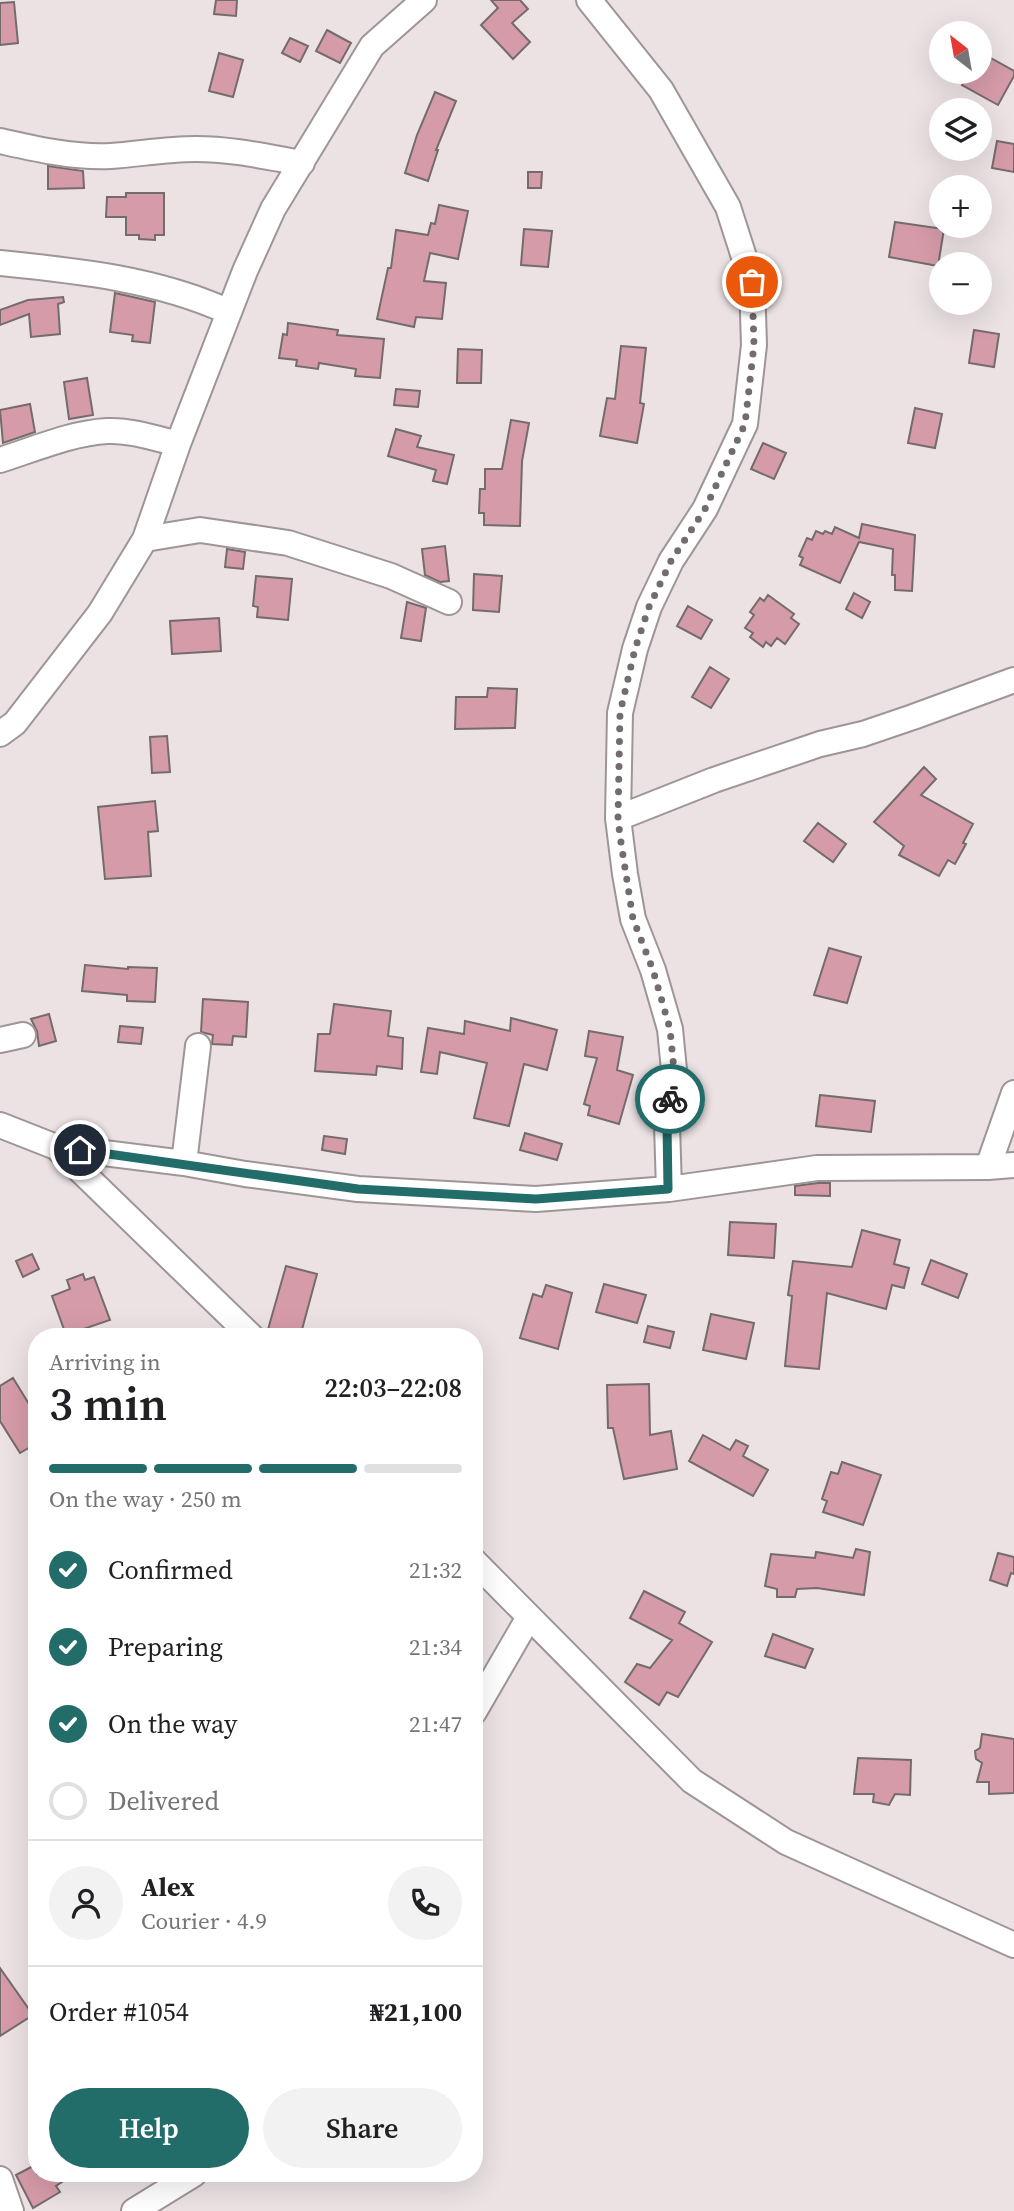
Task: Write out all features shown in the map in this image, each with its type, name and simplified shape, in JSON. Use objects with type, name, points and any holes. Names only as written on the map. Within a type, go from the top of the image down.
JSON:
[{"type":"street","points":[[0,734],[15,723],[100,613],[145,539],[229,312],[273,209],[372,46],[424,0]]},
{"type":"street","points":[[589,0],[661,90],[728,207],[752,282],[754,345],[745,424],[705,509],[671,561],[649,607],[640,631],[620,713],[618,818],[633,919],[653,970],[670,1029],[674,1070],[667,1125],[668,1189]]},
{"type":"street","points":[[0,141],[82,155],[111,156],[197,149],[244,152],[302,163]]},
{"type":"street","points":[[0,263],[66,270],[151,284],[198,298],[229,312]]},
{"type":"street","points":[[0,460],[79,435],[109,431],[138,434],[178,444]]},
{"type":"street","points":[[145,539],[200,530],[288,544],[391,576],[449,602]]},
{"type":"street","points":[[618,818],[714,780],[820,744],[913,718],[1014,680]]},
{"type":"street","points":[[184,1163],[198,1046]]},
{"type":"street","points":[[988,1167],[1014,1093]]},
{"type":"street","points":[[0,1125],[57,1147],[184,1163],[245,1174],[358,1189],[536,1199],[668,1189],[817,1168],[1014,1165]]},
{"type":"street","points":[[57,1147],[243,1328]]},
{"type":"street","points":[[483,1570],[692,1781],[786,1842],[1014,1945]]},
{"type":"street","points":[[483,1695],[529,1617]]},
{"type":"street","points":[[0,2179],[11,2211]]},
{"type":"street","points":[[134,2211],[181,2182]]},
{"type":"building","points":[[216,0],[237,0],[236,16],[214,14]]},
{"type":"building","points":[[491,0],[520,0],[528,9],[512,23],[530,42],[513,59],[481,25],[498,8]]},
{"type":"building","points":[[14,2],[18,43],[0,45],[0,3]]},
{"type":"building","points":[[327,30],[351,43],[340,63],[316,51]]},
{"type":"building","points":[[290,38],[308,46],[300,62],[282,53]]},
{"type":"building","points":[[219,53],[243,60],[233,97],[209,91]]},
{"type":"building","points":[[992,59],[1014,71],[1014,76],[998,105],[992,102],[992,98],[985,98],[962,85],[992,84]]},
{"type":"building","points":[[435,92],[456,101],[436,150],[428,181],[405,173]]},
{"type":"building","points":[[997,141],[1014,144],[1014,172],[992,168]]},
{"type":"building","points":[[48,166],[83,171],[84,188],[48,189]]},
{"type":"building","points":[[528,172],[542,172],[541,188],[528,188]]},
{"type":"building","points":[[126,193],[164,193],[164,235],[155,235],[155,240],[139,239],[139,235],[126,235],[126,217],[106,217],[107,197],[126,197]]},
{"type":"building","points":[[439,205],[468,211],[458,259],[430,253],[424,281],[446,283],[442,319],[416,317],[414,327],[377,319],[388,268],[391,268],[396,230],[428,235],[431,223],[435,224]]},
{"type":"building","points":[[895,222],[929,227],[929,238],[943,238],[940,252],[929,252],[929,264],[889,257]]},
{"type":"building","points":[[524,229],[552,231],[548,267],[521,265]]},
{"type":"building","points":[[115,293],[155,302],[150,343],[132,341],[133,335],[110,332]]},
{"type":"building","points":[[63,297],[64,302],[58,304],[60,334],[31,337],[29,314],[0,325],[0,310],[28,300]]},
{"type":"building","points":[[288,323],[338,330],[337,335],[384,339],[380,378],[355,376],[356,369],[319,363],[318,369],[296,366],[297,360],[279,358],[283,334],[287,335]]},
{"type":"building","points":[[974,330],[999,334],[994,367],[969,363]]},
{"type":"building","points":[[621,346],[646,348],[640,403],[644,404],[637,443],[600,436],[607,398],[615,399]]},
{"type":"building","points":[[458,349],[482,350],[481,383],[457,383]]},
{"type":"building","points":[[87,378],[93,415],[69,419],[64,382]]},
{"type":"building","points":[[396,389],[420,391],[418,407],[394,405]]},
{"type":"building","points":[[30,404],[35,432],[3,443],[0,410]]},
{"type":"building","points":[[915,408],[942,414],[935,448],[908,443]]},
{"type":"building","points":[[511,420],[529,423],[522,461],[520,526],[484,525],[484,513],[479,513],[480,489],[485,489],[485,469],[502,469]]},
{"type":"building","points":[[396,429],[421,436],[417,447],[454,455],[447,484],[433,481],[436,470],[388,456]]},
{"type":"building","points":[[763,443],[786,453],[774,479],[751,469]]},
{"type":"building","points":[[862,524],[915,535],[912,591],[895,590],[895,575],[892,575],[893,549],[859,542],[840,583],[800,565],[803,558],[799,556],[807,538],[812,540],[816,531],[832,534],[835,527],[859,538]]},
{"type":"building","points":[[445,546],[449,581],[440,582],[425,575],[422,549]]},
{"type":"building","points":[[227,549],[245,552],[243,569],[225,567]]},
{"type":"building","points":[[474,574],[502,576],[499,612],[473,610]]},
{"type":"building","points":[[256,576],[292,579],[288,620],[257,617],[258,607],[253,606]]},
{"type":"building","points":[[854,593],[870,602],[862,618],[846,609]]},
{"type":"building","points":[[768,595],[794,614],[791,618],[799,624],[785,644],[777,638],[771,646],[766,642],[763,647],[750,637],[753,633],[745,628],[754,615],[750,612],[760,598],[764,601]]},
{"type":"building","points":[[407,602],[426,608],[421,641],[401,638]]},
{"type":"building","points":[[688,606],[712,620],[701,639],[677,626]]},
{"type":"building","points":[[219,618],[221,651],[172,654],[170,621]]},
{"type":"building","points":[[710,667],[729,679],[711,708],[692,697]]},
{"type":"building","points":[[488,688],[517,689],[515,728],[455,729],[456,697],[487,697]]},
{"type":"building","points":[[167,736],[170,772],[152,773],[150,737]]},
{"type":"building","points":[[924,767],[936,779],[921,795],[973,824],[955,864],[948,860],[939,876],[899,855],[904,846],[874,822]]},
{"type":"building","points":[[155,801],[158,831],[148,832],[151,876],[105,879],[98,807]]},
{"type":"building","points":[[818,823],[846,844],[833,862],[804,841]]},
{"type":"building","points":[[829,948],[861,957],[847,1003],[814,995]]},
{"type":"building","points":[[85,965],[128,969],[157,968],[155,1002],[127,1001],[127,995],[82,991]]},
{"type":"building","points":[[203,999],[248,1002],[246,1037],[233,1036],[232,1045],[212,1044],[213,1035],[201,1032]]},
{"type":"building","points":[[334,1004],[391,1011],[388,1036],[403,1038],[402,1069],[377,1066],[376,1075],[315,1071],[318,1034],[330,1034]]},
{"type":"building","points":[[49,1014],[56,1041],[39,1046],[37,1031],[31,1019]]},
{"type":"building","points":[[511,1018],[557,1030],[547,1070],[524,1064],[509,1126],[474,1118],[487,1063],[440,1052],[437,1074],[421,1072],[428,1028],[464,1034],[465,1021],[510,1031]]},
{"type":"building","points":[[120,1026],[143,1028],[141,1044],[118,1042]]},
{"type":"building","points":[[589,1031],[623,1037],[617,1070],[633,1075],[619,1124],[588,1115],[590,1106],[584,1104],[597,1058],[585,1056]]},
{"type":"building","points":[[820,1095],[875,1101],[871,1132],[816,1126]]},
{"type":"building","points":[[525,1133],[562,1144],[557,1160],[520,1150]]},
{"type":"building","points":[[324,1136],[347,1139],[345,1154],[322,1150]]},
{"type":"building","points":[[830,1183],[830,1196],[795,1195],[795,1186]]},
{"type":"building","points":[[730,1222],[776,1224],[774,1258],[728,1255]]},
{"type":"building","points":[[862,1230],[900,1240],[894,1264],[909,1268],[904,1288],[892,1285],[886,1309],[827,1293],[819,1369],[785,1366],[792,1296],[788,1295],[793,1261],[852,1267]]},
{"type":"building","points":[[32,1254],[39,1269],[23,1277],[16,1261]]},
{"type":"building","points":[[931,1260],[967,1274],[958,1298],[922,1284]]},
{"type":"building","points":[[286,1266],[317,1274],[302,1328],[268,1328]]},
{"type":"building","points":[[83,1274],[85,1280],[94,1277],[110,1320],[87,1328],[63,1328],[52,1296],[70,1289],[67,1280]]},
{"type":"building","points":[[604,1284],[646,1295],[637,1323],[596,1312]]},
{"type":"building","points":[[546,1285],[572,1293],[558,1349],[520,1338],[533,1294],[542,1297]]},
{"type":"building","points":[[711,1314],[754,1323],[746,1359],[703,1350]]},
{"type":"building","points":[[648,1326],[674,1332],[670,1348],[644,1342]]},
{"type":"building","points":[[13,1378],[28,1402],[28,1448],[20,1453],[0,1421],[0,1386]]},
{"type":"building","points":[[649,1384],[650,1435],[671,1431],[677,1469],[624,1479],[613,1428],[608,1428],[607,1385]]},
{"type":"building","points":[[703,1435],[730,1450],[736,1440],[748,1446],[743,1456],[768,1470],[753,1496],[689,1461]]},
{"type":"building","points":[[842,1462],[881,1475],[863,1525],[823,1512],[827,1501],[822,1499],[831,1472],[838,1474]]},
{"type":"building","points":[[856,1549],[870,1552],[864,1595],[817,1588],[797,1589],[795,1597],[777,1597],[777,1589],[765,1586],[771,1554],[815,1558],[816,1552],[853,1558]]},
{"type":"building","points":[[998,1553],[1014,1557],[1014,1574],[1011,1573],[1007,1586],[990,1580]]},
{"type":"building","points":[[644,1591],[685,1612],[679,1623],[712,1642],[678,1697],[667,1692],[659,1705],[625,1682],[637,1664],[650,1668],[672,1640],[630,1618]]},
{"type":"building","points":[[773,1634],[813,1649],[805,1668],[765,1656]]},
{"type":"building","points":[[982,1734],[1014,1739],[1014,1793],[989,1794],[989,1782],[977,1782],[982,1763],[976,1759],[975,1751],[980,1748]]},
{"type":"building","points":[[858,1758],[911,1760],[910,1795],[895,1794],[889,1805],[873,1802],[874,1794],[854,1794]]},
{"type":"building","points":[[0,1968],[28,2008],[28,2018],[0,2036]]},
{"type":"building","points":[[28,2169],[28,2182],[62,2182],[56,2186],[60,2192],[33,2208],[16,2175]]},
{"type":"way so far","points":[[670,1099],[674,1070],[670,1029],[653,970],[633,919],[620,836],[620,713],[635,649],[649,607],[671,561],[705,509],[745,424],[754,345],[752,282]]},
{"type":"route","points":[[80,1150],[358,1189],[536,1199],[668,1189],[667,1125],[670,1099]]}]
